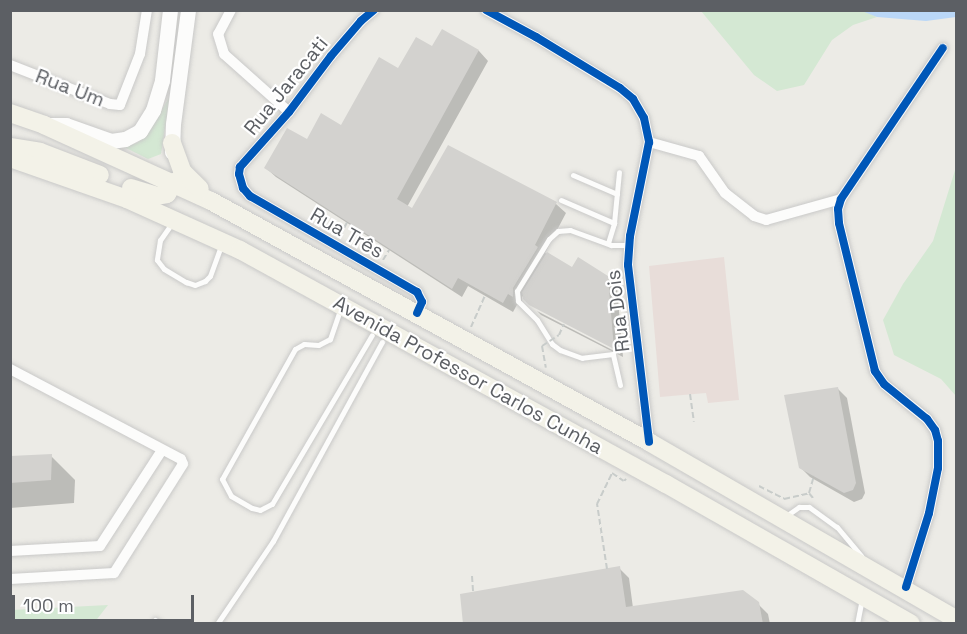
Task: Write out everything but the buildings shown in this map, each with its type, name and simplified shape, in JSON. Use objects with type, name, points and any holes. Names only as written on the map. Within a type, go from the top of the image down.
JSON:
[{"type":"main road","points":[[44,125],[66,126],[111,141],[125,139],[140,131],[153,110],[162,80],[170,10]]},
{"type":"main road","points":[[10,147],[56,158],[152,196],[167,194],[174,182],[172,142],[188,10]]},
{"type":"main road","name":"Avenida Professor Carlos Cunha","points":[[10,113],[44,125],[212,201],[650,442],[957,619]]},
{"type":"main road","points":[[172,142],[182,171],[212,201]]},
{"type":"main road","name":"Avenida Professor Carlos Cunha","points":[[10,158],[79,180],[223,242],[864,594],[911,624]]},
{"type":"street","name":"Rua Um","points":[[10,65],[110,104],[120,105],[126,97],[140,54],[147,10]]},
{"type":"street","points":[[231,10],[218,34],[224,54],[289,112]]},
{"type":"street","name":"Rua Jaracati","points":[[243,188],[239,174],[240,167],[289,112],[331,56],[361,21],[374,10]]},
{"type":"street","points":[[486,10],[620,88],[633,99],[641,110],[649,142],[699,156],[725,193],[754,216],[766,220],[841,199]]},
{"type":"street","points":[[906,588],[929,513],[939,468],[938,441],[935,430],[927,419],[884,384],[875,371],[839,223],[841,199],[943,48]]},
{"type":"street","name":"Rua Dois","points":[[649,142],[629,245],[628,265],[650,442]]},
{"type":"street","name":"Rua Três","points":[[243,188],[250,196],[417,292],[422,302],[417,313]]},
{"type":"street","name":"Rua Três","points":[[306,252],[315,233]]},
{"type":"street","points":[[10,369],[16,375],[181,459],[183,466],[116,572],[10,579]]},
{"type":"street","points":[[10,551],[100,546],[162,450]]},
{"type":"lane","points":[[608,243],[614,223],[619,172]]},
{"type":"lane","points":[[573,175],[617,194]]},
{"type":"lane","points":[[561,200],[614,223]]},
{"type":"lane","points":[[174,220],[160,240],[156,256],[164,269],[186,282],[195,285],[210,276],[223,242]]},
{"type":"lane","points":[[620,385],[613,354],[582,358],[560,350],[552,344],[537,320],[518,301],[517,291],[549,239],[558,231],[570,230],[608,243],[629,245]]},
{"type":"lane","points":[[341,305],[330,339],[318,345],[304,344],[295,349],[222,479],[231,496],[260,510],[272,504],[372,335]]},
{"type":"lane","points":[[218,624],[273,541],[382,342]]},
{"type":"lane","points":[[857,624],[864,594]]},
{"type":"path","points":[[335,245],[346,222]]},
{"type":"path","points":[[465,340],[486,294]]},
{"type":"path","points":[[538,381],[547,365],[541,350],[542,346],[559,335],[564,324]]},
{"type":"path","points":[[690,394],[694,422]]},
{"type":"path","points":[[608,569],[597,504],[612,473]]},
{"type":"path","points":[[809,493],[814,476]]},
{"type":"path","points":[[759,486],[784,499],[809,493]]},
{"type":"path","points":[[809,493],[818,504]]},
{"type":"path","points":[[472,576],[473,592]]},
{"type":"shaded area","points":[[724,257],[739,400],[708,403],[706,393],[660,397],[649,266]]},
{"type":"green space","points":[[862,10],[877,17],[853,25],[832,40],[804,85],[777,91],[754,75],[701,11]]},
{"type":"green space","points":[[170,96],[161,154],[148,159],[124,147],[137,143],[147,135]]},
{"type":"green space","points":[[956,167],[956,396],[941,379],[894,355],[883,320],[903,284],[933,241]]},
{"type":"green space","points":[[108,605],[94,623],[11,623],[11,610]]},
{"type":"water","points":[[862,11],[956,12],[956,17],[926,21],[877,17]]},
{"type":"cycle path","points":[[374,10],[361,21],[331,56],[289,112],[240,167],[239,174],[243,188],[250,196],[417,292],[422,302],[417,313]]},
{"type":"cycle path","points":[[486,10],[536,37],[620,88],[633,99],[644,118],[649,142],[630,236],[628,265],[649,442]]},
{"type":"cycle path","points":[[906,587],[929,513],[938,468],[938,441],[935,430],[927,419],[884,384],[875,371],[839,223],[838,209],[841,199],[943,48]]}]
